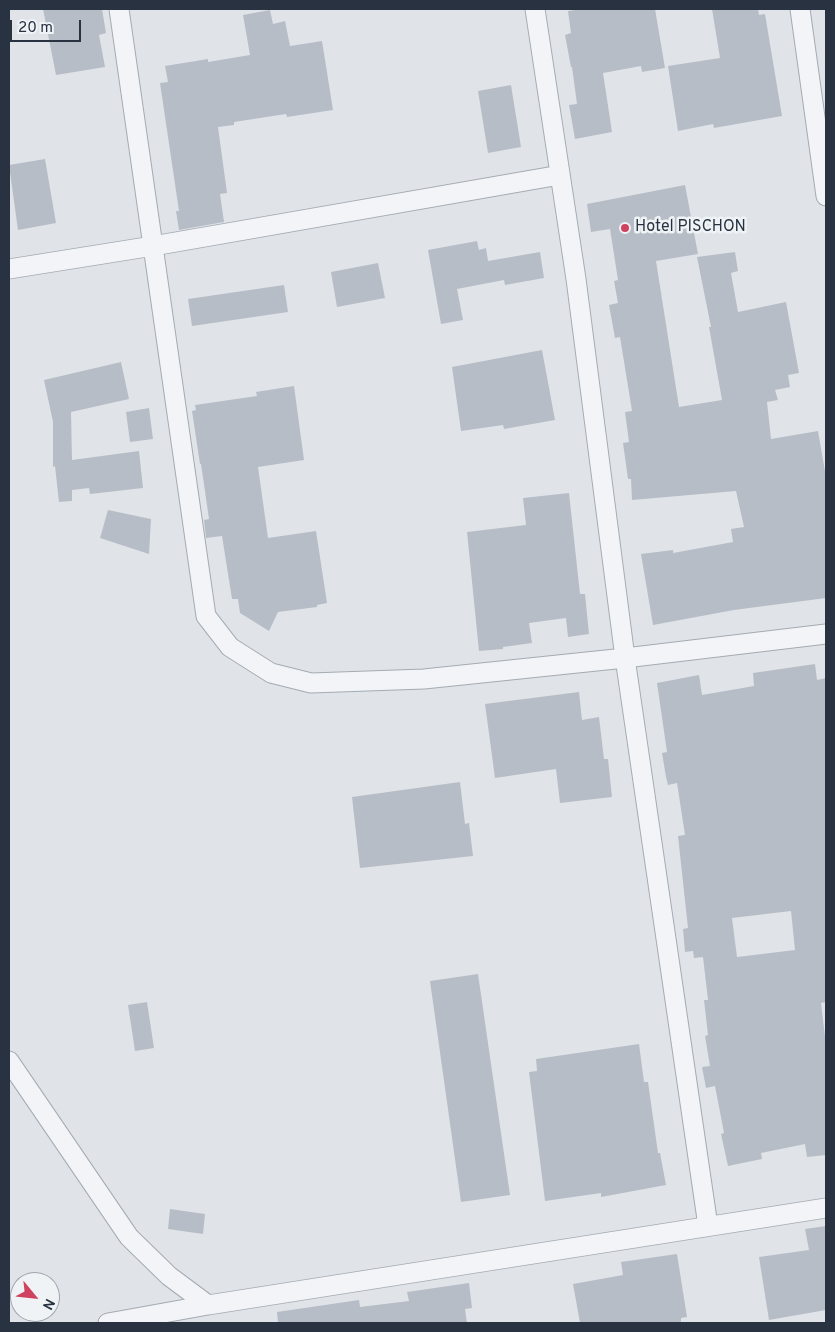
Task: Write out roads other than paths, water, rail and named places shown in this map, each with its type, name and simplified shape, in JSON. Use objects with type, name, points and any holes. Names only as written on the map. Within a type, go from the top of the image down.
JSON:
[{"type":"street","points":[[119,9],[206,616],[230,647],[271,673],[311,683],[424,679],[826,634]]},
{"type":"street","points":[[535,9],[577,289],[625,658],[708,1226]]},
{"type":"street","points":[[800,9],[823,150],[826,196]]},
{"type":"street","points":[[9,269],[153,246],[560,175]]},
{"type":"street","points":[[9,1061],[129,1237],[169,1276],[208,1304]]},
{"type":"street","points":[[108,1323],[208,1304],[826,1208]]},
{"type":"place","name":"Hotel PISCHON","points":[[625,228]]}]
